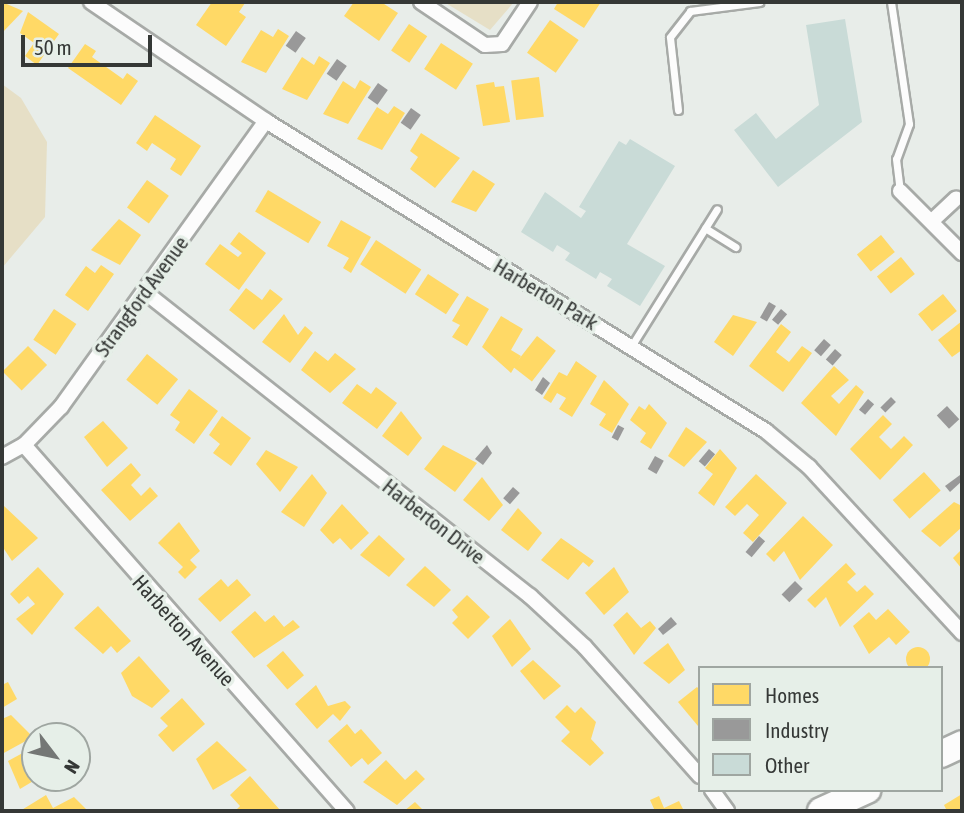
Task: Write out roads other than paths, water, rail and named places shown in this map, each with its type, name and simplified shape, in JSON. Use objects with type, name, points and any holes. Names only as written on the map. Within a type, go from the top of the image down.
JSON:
[{"type":"highway","points":[[821,811],[863,792]]},
{"type":"street","name":"Harberton Park","points":[[90,2],[266,121],[721,399],[809,467],[962,634]]},
{"type":"street","points":[[422,2],[485,44],[502,44],[530,2]]},
{"type":"street","name":"Strangford Avenue","points":[[2,457],[24,445],[61,407],[266,121]]},
{"type":"street","points":[[900,191],[962,253]]},
{"type":"street","points":[[932,222],[956,199]]},
{"type":"street","name":"Harberton Drive","points":[[145,292],[530,596],[584,646],[698,774]]},
{"type":"street","name":"Harberton Avenue","points":[[24,445],[347,811]]},
{"type":"street","points":[[713,792],[727,811]]},
{"type":"lane","points":[[678,110],[670,37],[690,11],[759,2]]},
{"type":"lane","points":[[891,2],[909,124],[896,159],[900,191]]},
{"type":"lane","points":[[632,345],[717,209]]},
{"type":"lane","points":[[705,228],[736,247]]}]
